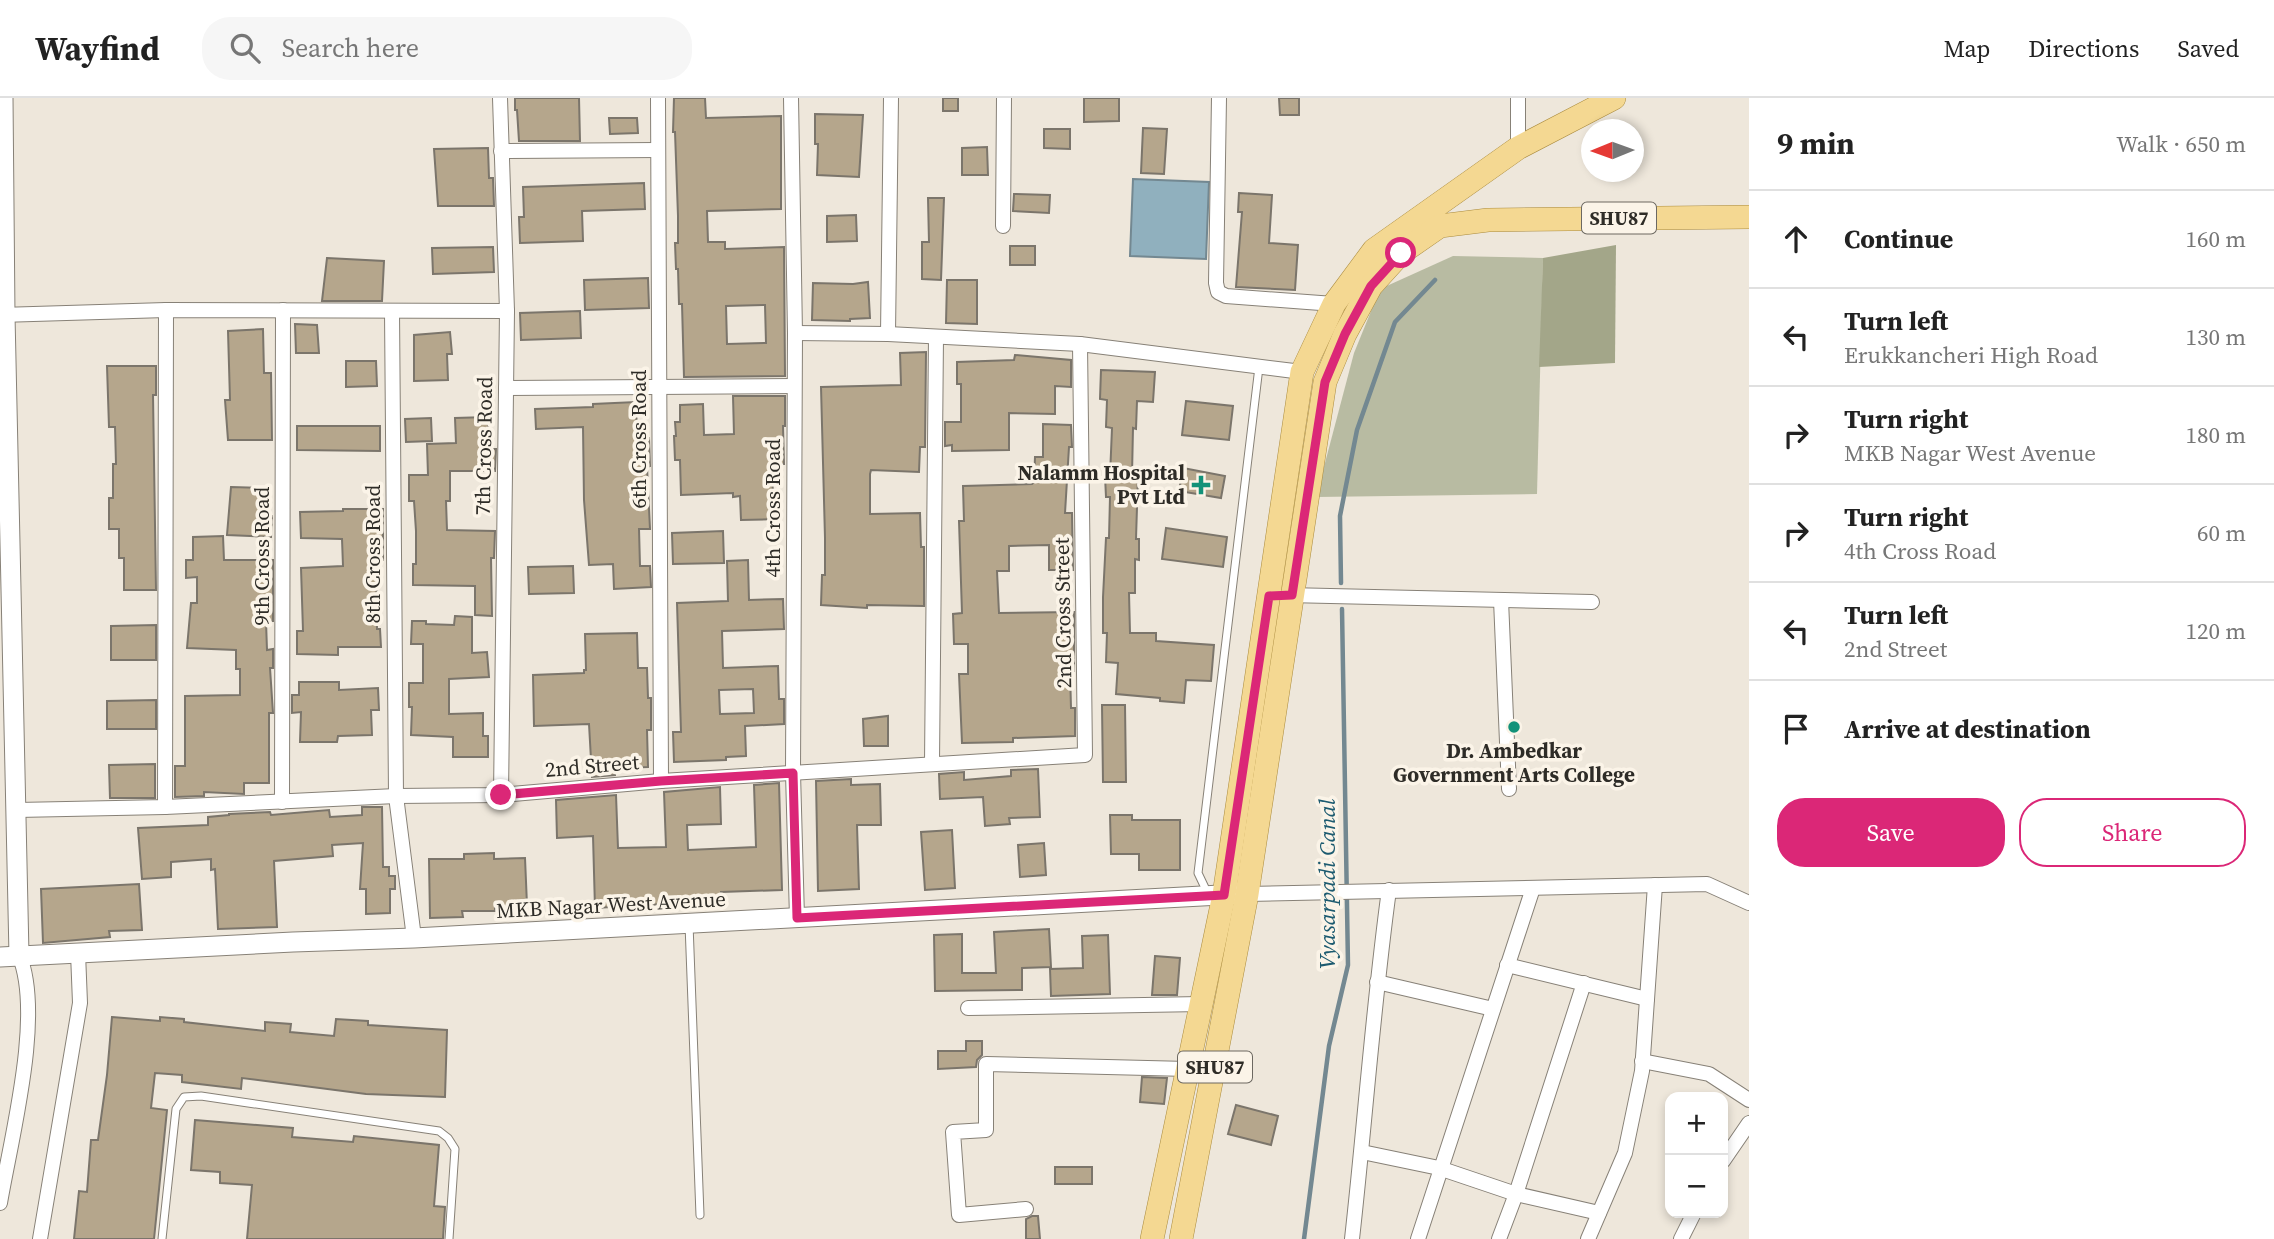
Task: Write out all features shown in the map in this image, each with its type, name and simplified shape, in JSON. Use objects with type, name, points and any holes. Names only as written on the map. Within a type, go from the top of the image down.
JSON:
[{"type":"main road","points":[[3,98],[2,315],[7,671],[17,810],[9,956]]},
{"type":"main road","name":"SHU87","points":[[1153,1239],[1201,1004],[1216,895],[1269,596],[1302,372],[1334,304],[1374,250],[1518,148],[1614,98]]},
{"type":"main road","name":"SHU87","points":[[1181,1239],[1247,894],[1325,382],[1345,334],[1371,286],[1401,253],[1440,226],[1488,220],[1736,215],[1749,217]]},
{"type":"main road","name":"MKB Nagar West Avenue","points":[[9,956],[414,938],[1247,894]]},
{"type":"street","name":"7th Cross Road","points":[[500,98],[507,311],[501,795]]},
{"type":"street","name":"6th Cross Road","points":[[658,98],[661,781]]},
{"type":"street","name":"4th Cross Road","points":[[791,98],[795,333],[793,773],[797,918]]},
{"type":"street","points":[[888,334],[891,98]]},
{"type":"street","points":[[1003,226],[1004,98]]},
{"type":"street","points":[[1219,98],[1218,292],[1226,296],[1334,304]]},
{"type":"street","points":[[1518,98],[1518,148]]},
{"type":"street","points":[[502,151],[658,150]]},
{"type":"street","points":[[165,807],[166,310]]},
{"type":"street","points":[[2,315],[166,310],[507,311]]},
{"type":"street","name":"9th Cross Road","points":[[282,802],[283,310]]},
{"type":"street","name":"8th Cross Road","points":[[392,311],[396,796],[414,938]]},
{"type":"street","points":[[795,333],[888,334],[1080,344],[1302,372]]},
{"type":"street","points":[[932,763],[936,337]]},
{"type":"street","name":"2nd Cross Street","points":[[1080,344],[1085,755]]},
{"type":"street","points":[[506,388],[794,386]]},
{"type":"street","points":[[1269,596],[1592,602]]},
{"type":"street","points":[[1501,600],[1509,789]]},
{"type":"street","name":"2nd Street","points":[[17,810],[165,807],[396,796],[501,795],[661,781],[1085,755]]},
{"type":"street","points":[[1247,894],[1707,884],[1749,904]]},
{"type":"street","points":[[1588,1239],[1625,1153],[1642,1062],[1655,885]]},
{"type":"street","points":[[1418,1239],[1439,1168],[1533,888]]},
{"type":"street","points":[[1352,1239],[1377,982],[1389,890]]},
{"type":"street","points":[[40,1239],[80,1003],[78,953]]},
{"type":"street","points":[[0,1203],[29,1030],[26,972],[9,956]]},
{"type":"street","points":[[1507,965],[1647,999]]},
{"type":"street","points":[[1377,982],[1493,1009]]},
{"type":"street","points":[[1499,1239],[1584,983]]},
{"type":"street","points":[[968,1008],[1201,1004]]},
{"type":"street","points":[[1642,1062],[1709,1074],[1749,1100]]},
{"type":"street","points":[[1026,1209],[959,1215],[953,1132],[986,1130],[986,1064],[1188,1069]]},
{"type":"street","points":[[1727,1155],[1749,1123]]},
{"type":"street","points":[[1362,1152],[1439,1168],[1516,1194],[1599,1213]]},
{"type":"street","points":[[1681,1239],[1692,1218]]},
{"type":"lane","points":[[1216,895],[1198,873],[1259,367]]},
{"type":"lane","points":[[689,923],[700,1215]]},
{"type":"lane","points":[[162,1239],[176,1109],[184,1097],[201,1096],[439,1131],[455,1149],[449,1239]]},
{"type":"green space","points":[[1616,245],[1615,363],[1539,367],[1543,258]]},
{"type":"green space","points":[[1453,256],[1543,258],[1537,494],[1316,497],[1354,353],[1380,289]]},
{"type":"water","points":[[1133,179],[1209,182],[1206,259],[1130,256]]},
{"type":"building","points":[[515,98],[579,98],[580,141],[519,141]]},
{"type":"building","points":[[674,98],[705,98],[706,118],[781,116],[781,209],[707,211],[708,242],[725,242],[725,249],[784,247],[785,376],[684,377],[682,304],[679,304],[676,269],[678,216],[673,132]],"holes":[[[765,305],[766,343],[727,344],[726,306]]]},
{"type":"building","points":[[943,98],[958,98],[958,111],[943,111]]},
{"type":"building","points":[[1084,98],[1119,98],[1119,121],[1084,122]]},
{"type":"building","points":[[1279,98],[1299,98],[1299,115],[1280,115]]},
{"type":"building","points":[[815,114],[863,115],[859,177],[817,175]]},
{"type":"building","points":[[609,118],[637,118],[638,133],[610,134]]},
{"type":"building","points":[[1143,128],[1167,129],[1164,174],[1141,173]]},
{"type":"building","points":[[1044,129],[1070,129],[1070,149],[1044,148]]},
{"type":"building","points":[[987,147],[988,175],[962,175],[962,148]]},
{"type":"building","points":[[488,148],[494,206],[438,206],[434,149]]},
{"type":"building","points":[[644,183],[645,209],[582,211],[583,241],[520,243],[519,217],[524,217],[523,187]]},
{"type":"building","points":[[1239,193],[1272,195],[1269,243],[1298,245],[1295,290],[1236,287],[1242,212],[1238,212]]},
{"type":"building","points":[[1014,194],[1050,195],[1049,213],[1013,211]]},
{"type":"building","points":[[928,198],[944,198],[941,280],[922,279],[922,242],[929,242]]},
{"type":"building","points":[[856,215],[857,241],[827,242],[827,216]]},
{"type":"building","points":[[1010,246],[1035,246],[1035,265],[1010,265]]},
{"type":"building","points":[[493,247],[494,272],[433,274],[432,248]]},
{"type":"building","points":[[327,258],[384,261],[382,301],[322,301]]},
{"type":"building","points":[[648,278],[649,308],[585,310],[584,280]]},
{"type":"building","points":[[947,280],[977,280],[977,324],[946,323]]},
{"type":"building","points":[[868,282],[870,318],[850,321],[812,320],[813,283]]},
{"type":"building","points":[[580,311],[581,338],[521,340],[520,313]]},
{"type":"building","points":[[295,324],[317,325],[319,353],[296,353]]},
{"type":"building","points":[[263,329],[264,373],[271,373],[272,440],[228,440],[225,400],[230,400],[228,331]]},
{"type":"building","points":[[450,332],[452,354],[447,354],[448,380],[414,381],[414,335]]},
{"type":"building","points":[[926,352],[925,447],[920,447],[919,472],[871,470],[870,474],[870,514],[920,513],[921,547],[924,547],[924,606],[867,605],[867,608],[821,605],[822,575],[825,575],[825,538],[821,387],[901,385],[900,353]]},
{"type":"building","points":[[1015,355],[1071,360],[1071,387],[1055,386],[1055,414],[1009,413],[1009,450],[952,451],[952,445],[945,446],[945,422],[961,422],[961,384],[957,384],[957,362],[1014,360]]},
{"type":"building","points":[[346,361],[376,361],[377,386],[346,387]]},
{"type":"building","points":[[107,366],[156,366],[156,395],[153,395],[156,590],[124,590],[124,558],[119,558],[119,529],[109,529],[109,498],[113,498],[113,464],[116,464],[115,427],[109,427]]},
{"type":"building","points":[[1101,370],[1155,372],[1153,402],[1137,401],[1136,429],[1133,428],[1132,475],[1138,475],[1136,539],[1139,539],[1139,560],[1135,559],[1135,593],[1129,593],[1130,633],[1156,633],[1156,641],[1214,645],[1211,681],[1186,680],[1184,703],[1116,694],[1118,663],[1106,662],[1107,633],[1103,633],[1103,597],[1110,497],[1106,497],[1105,476],[1110,476],[1112,428],[1106,427],[1107,400],[1100,399]]},
{"type":"building","points":[[733,396],[785,396],[784,464],[772,464],[773,500],[778,500],[779,519],[741,520],[740,496],[733,497],[733,493],[681,495],[680,460],[675,460],[674,436],[675,422],[680,422],[680,405],[703,404],[704,435],[734,434]]},
{"type":"building","points":[[1186,401],[1233,406],[1229,440],[1182,435]]},
{"type":"building","points":[[636,402],[637,438],[649,438],[650,466],[647,467],[650,529],[639,529],[640,566],[650,566],[651,587],[614,589],[613,564],[589,565],[584,500],[583,427],[536,429],[535,409]]},
{"type":"building","points":[[488,417],[489,449],[496,449],[495,471],[450,471],[450,501],[446,501],[447,530],[495,531],[494,558],[491,558],[492,616],[475,615],[475,586],[413,585],[416,531],[414,501],[409,501],[409,475],[428,475],[427,444],[456,443],[455,418]]},
{"type":"building","points":[[431,418],[432,441],[406,442],[405,419]]},
{"type":"building","points":[[1043,424],[1071,425],[1072,447],[1069,447],[1065,513],[1072,513],[1073,570],[1049,570],[1049,545],[1009,546],[1009,571],[997,571],[999,613],[1074,612],[1074,671],[1070,671],[1071,708],[1075,708],[1075,736],[1013,738],[1013,742],[962,743],[959,674],[968,674],[968,644],[954,644],[953,614],[962,613],[959,521],[964,521],[963,486],[1032,484],[1035,457],[1043,457]]},
{"type":"building","points":[[297,426],[380,426],[380,451],[297,450]]},
{"type":"building","points":[[1183,468],[1225,476],[1221,498],[1179,491]]},
{"type":"building","points":[[231,487],[269,488],[268,516],[272,516],[271,537],[227,535]]},
{"type":"building","points":[[383,509],[383,560],[376,560],[377,629],[380,629],[381,647],[338,647],[338,655],[297,654],[297,631],[303,631],[301,568],[343,566],[342,539],[301,538],[300,512]]},
{"type":"building","points":[[1166,528],[1227,537],[1223,567],[1162,559]]},
{"type":"building","points":[[723,531],[724,563],[673,564],[672,533]]},
{"type":"building","points":[[223,536],[224,560],[273,560],[273,621],[266,621],[267,650],[273,649],[273,668],[270,668],[273,713],[269,713],[269,783],[244,783],[244,794],[204,792],[204,796],[175,797],[175,766],[185,766],[185,696],[240,695],[240,669],[236,669],[236,650],[187,648],[191,603],[197,603],[197,577],[186,578],[186,560],[193,560],[193,537]]},
{"type":"building","points":[[748,560],[749,600],[783,599],[784,629],[722,631],[723,668],[778,666],[779,699],[784,699],[784,724],[745,726],[746,756],[726,757],[726,760],[674,762],[673,732],[681,732],[677,603],[728,601],[727,561]],"holes":[[[753,689],[754,713],[720,714],[719,690]]]},
{"type":"building","points":[[573,566],[574,593],[529,594],[528,567]]},
{"type":"building","points":[[455,616],[472,617],[472,653],[487,652],[489,677],[449,679],[449,714],[483,713],[483,736],[488,736],[488,757],[453,757],[453,737],[411,735],[409,683],[423,683],[423,644],[411,644],[412,621],[454,625]]},
{"type":"building","points":[[156,625],[156,660],[111,660],[111,626]]},
{"type":"building","points":[[637,633],[638,668],[647,668],[648,698],[651,698],[651,730],[647,730],[648,767],[615,768],[615,775],[592,777],[589,724],[534,726],[533,675],[584,673],[585,634]]},
{"type":"building","points":[[299,682],[339,682],[339,690],[378,688],[379,710],[371,710],[372,735],[338,736],[337,742],[300,742],[301,712],[292,713],[292,695],[299,695]]},
{"type":"building","points":[[156,700],[156,729],[107,729],[107,701]]},
{"type":"building","points":[[1102,705],[1125,705],[1126,782],[1103,782]]},
{"type":"building","points":[[888,716],[888,746],[864,746],[863,719]]},
{"type":"building","points":[[155,764],[155,798],[110,798],[109,765]]},
{"type":"building","points":[[1038,769],[1040,817],[1009,818],[1010,824],[985,826],[983,797],[940,799],[939,774],[964,772],[964,780],[1011,776],[1011,770]]},
{"type":"building","points":[[851,779],[851,785],[880,784],[881,825],[857,825],[859,889],[818,891],[816,781]]},
{"type":"building","points":[[779,783],[782,890],[721,892],[721,898],[664,900],[664,904],[595,908],[593,836],[557,838],[556,800],[616,795],[618,848],[666,847],[664,792],[720,787],[721,824],[687,825],[688,850],[756,847],[754,785]]},
{"type":"building","points":[[362,807],[382,807],[383,867],[389,867],[389,876],[395,876],[395,889],[390,889],[390,913],[366,914],[366,889],[360,889],[363,843],[332,845],[333,856],[274,861],[277,927],[218,929],[215,869],[211,870],[211,859],[171,862],[171,877],[142,879],[138,828],[208,825],[208,817],[229,814],[270,812],[271,815],[329,810],[330,817],[362,815]]},
{"type":"building","points":[[1110,815],[1132,815],[1132,820],[1180,820],[1180,870],[1139,870],[1139,854],[1111,854]]},
{"type":"building","points":[[952,830],[955,888],[925,890],[921,832]]},
{"type":"building","points":[[1044,843],[1046,875],[1020,877],[1018,845]]},
{"type":"building","points":[[494,853],[494,859],[525,858],[527,905],[495,907],[495,911],[462,911],[463,917],[430,918],[429,859],[464,859],[464,854]]},
{"type":"building","points":[[139,884],[142,930],[109,931],[110,937],[43,943],[41,889]]},
{"type":"building","points":[[1049,929],[1051,967],[1022,968],[1022,990],[935,991],[934,935],[962,934],[962,973],[996,973],[994,932]]},
{"type":"building","points":[[1108,935],[1110,994],[1051,996],[1050,969],[1083,968],[1082,936]]},
{"type":"building","points":[[1155,956],[1180,958],[1177,995],[1152,995]]},
{"type":"building","points":[[112,1017],[160,1021],[160,1017],[184,1019],[184,1022],[265,1031],[265,1022],[291,1024],[290,1032],[334,1036],[336,1019],[368,1021],[368,1025],[447,1030],[445,1097],[366,1094],[242,1078],[241,1089],[182,1082],[182,1075],[155,1073],[151,1108],[167,1110],[154,1239],[74,1239],[79,1191],[87,1192],[91,1140],[98,1140]]},
{"type":"building","points":[[966,1041],[982,1041],[982,1055],[977,1060],[976,1067],[938,1069],[938,1051],[966,1051]]},
{"type":"building","points":[[1142,1077],[1167,1078],[1164,1104],[1140,1102]]},
{"type":"building","points":[[1236,1105],[1278,1116],[1271,1145],[1228,1134]]},
{"type":"building","points":[[195,1120],[293,1128],[292,1137],[353,1142],[354,1136],[439,1145],[434,1206],[445,1207],[443,1239],[247,1239],[252,1185],[220,1183],[220,1172],[191,1170]]},
{"type":"building","points":[[1055,1167],[1092,1167],[1092,1184],[1055,1184]]},
{"type":"building","points":[[1038,1216],[1040,1239],[1026,1239],[1026,1219]]},
{"type":"waterway","name":"Vyasarpadi Canal","points":[[1341,583],[1340,516],[1357,430],[1395,322],[1435,280]]},
{"type":"waterway","name":"Vyasarpadi Canal","points":[[1304,1239],[1329,1046],[1348,965],[1342,609]]},
{"type":"place","name":"Nalamm Hospital Pvt Ltd","points":[[1201,485]]},
{"type":"place","name":"Dr. Ambedkar Government Arts College","points":[[1514,727]]},
{"type":"route","points":[[501,795],[793,773],[797,918],[1224,895],[1269,596],[1292,595],[1325,382],[1345,334],[1371,286],[1401,253]]}]
